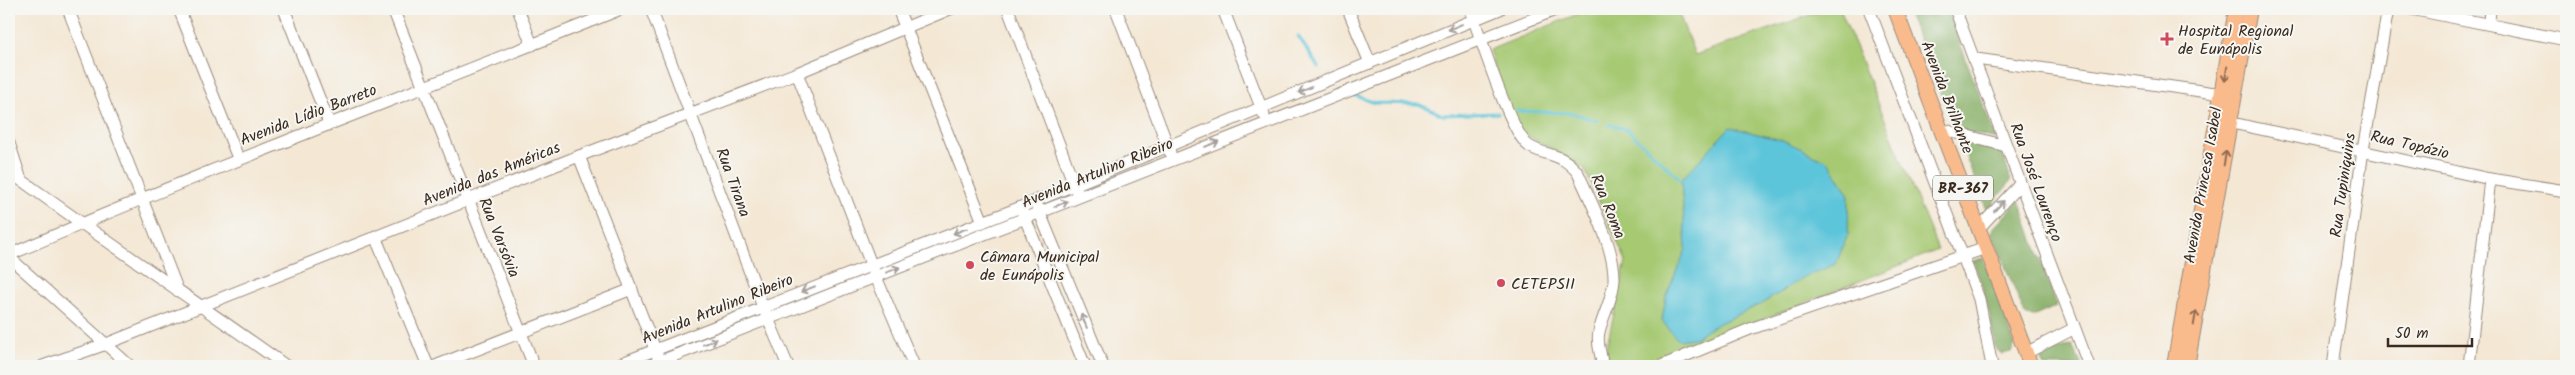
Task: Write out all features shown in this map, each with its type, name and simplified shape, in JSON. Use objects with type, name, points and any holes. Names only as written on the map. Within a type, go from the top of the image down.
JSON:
[{"type":"main road","name":"Avenida Brilhante","points":[[1895,9],[2029,360]]},
{"type":"main road","name":"Avenida Princesa Isabel","points":[[2229,95],[2236,9]]},
{"type":"main road","name":"Avenida Princesa Isabel","points":[[2174,366],[2229,95],[2250,9]]},
{"type":"main road","name":"Avenida Princesa Isabel","points":[[2187,366],[2224,122]]},
{"type":"street","points":[[68,9],[178,292]]},
{"type":"street","points":[[179,9],[238,158]]},
{"type":"street","points":[[284,9],[329,123]]},
{"type":"street","name":"Rua Varsóvia","points":[[393,9],[534,366]]},
{"type":"street","points":[[518,9],[532,45]]},
{"type":"street","name":"Avenida Lídio Barreto","points":[[9,256],[238,158],[425,88],[621,9]]},
{"type":"street","name":"Rua Tirana","points":[[651,9],[763,307],[788,366]]},
{"type":"street","points":[[898,9],[983,222]]},
{"type":"street","name":"Avenida das Américas","points":[[43,366],[106,344],[375,236],[797,72],[950,9]]},
{"type":"street","points":[[1008,9],[1079,197]]},
{"type":"street","points":[[1116,9],[1173,159]]},
{"type":"street","points":[[1223,9],[1266,122]]},
{"type":"street","points":[[1348,9],[1370,63]]},
{"type":"street","name":"Avenida Artulino Ribeiro","points":[[614,366],[1021,207],[1167,145],[1370,63],[1472,14],[1500,9]]},
{"type":"street","name":"Avenida Artulino Ribeiro","points":[[648,366],[661,364],[1266,122],[1558,9]]},
{"type":"street","points":[[1869,9],[1963,255],[1985,322],[1992,366]]},
{"type":"street","name":"Rua José Lourenço","points":[[1955,9],[2073,329],[2089,366]]},
{"type":"street","name":"Rua Tupiniquins","points":[[2333,366],[2363,150],[2388,9]]},
{"type":"street","points":[[2411,9],[2489,23],[2566,40]]},
{"type":"street","points":[[2489,23],[2490,9]]},
{"type":"street","name":"Rua Roma","points":[[1472,14],[1511,121],[1519,136],[1529,146],[1560,156],[1578,173],[1606,244],[1612,262],[1614,277],[1613,294],[1599,333],[1598,344],[1602,366]]},
{"type":"street","points":[[1976,63],[1976,59],[2229,95]]},
{"type":"street","points":[[797,72],[876,277],[914,366]]},
{"type":"street","name":"Rua Topázio","points":[[2224,122],[2363,150],[2490,179],[2566,191]]},
{"type":"street","points":[[1941,129],[2006,146]]},
{"type":"street","points":[[9,143],[21,180]]},
{"type":"street","points":[[579,156],[661,364]]},
{"type":"street","points":[[9,171],[80,224],[178,292],[201,305],[286,366]]},
{"type":"street","points":[[2469,366],[2490,179]]},
{"type":"street","points":[[1979,228],[2020,184]]},
{"type":"street","points":[[1035,201],[1103,366]]},
{"type":"street","points":[[1021,207],[1085,366]]},
{"type":"street","points":[[375,236],[428,366]]},
{"type":"street","points":[[1661,366],[1750,329],[1986,248]]},
{"type":"street","points":[[9,256],[130,366]]},
{"type":"street","points":[[435,366],[632,289]]},
{"type":"street","points":[[2029,360],[2073,329]]},
{"type":"green space","points":[[1590,9],[1677,9],[1695,55],[1827,9],[1840,9],[1938,250],[1645,366],[1609,366],[1606,349],[1626,261],[1584,168],[1513,127],[1489,50]]},
{"type":"green space","points":[[1906,9],[1947,9],[1996,139],[1956,129]]},
{"type":"green space","points":[[1959,139],[2001,149],[2011,181],[1987,210]]},
{"type":"green space","points":[[2019,200],[2057,306],[2035,316],[2025,315],[1991,231]]},
{"type":"green space","points":[[1983,258],[2015,345],[2011,352],[2002,354],[1995,348],[1987,304],[1973,261]]},
{"type":"green space","points":[[2072,345],[2082,366],[2044,366],[2040,357]]},
{"type":"water","points":[[1730,127],[1785,141],[1829,162],[1849,195],[1848,234],[1836,264],[1804,277],[1762,304],[1715,325],[1695,338],[1678,340],[1662,321],[1666,296],[1686,249],[1681,180]]},
{"type":"waterway","points":[[1298,36],[1319,68]]},
{"type":"waterway","points":[[1351,94],[1375,103],[1418,104],[1443,115],[1498,113]]},
{"type":"waterway","points":[[1517,111],[1572,113],[1597,121]]},
{"type":"waterway","points":[[1609,124],[1628,130],[1681,180]]},
{"type":"waterway","points":[[1695,366],[1696,361]]},
{"type":"place","name":"Hospital Regional de Eunápolis","points":[[2167,39]]},
{"type":"place","name":"Câmara Municipal de Eunápolis","points":[[970,265]]},
{"type":"place","name":"CETEPSII","points":[[1501,283]]}]
